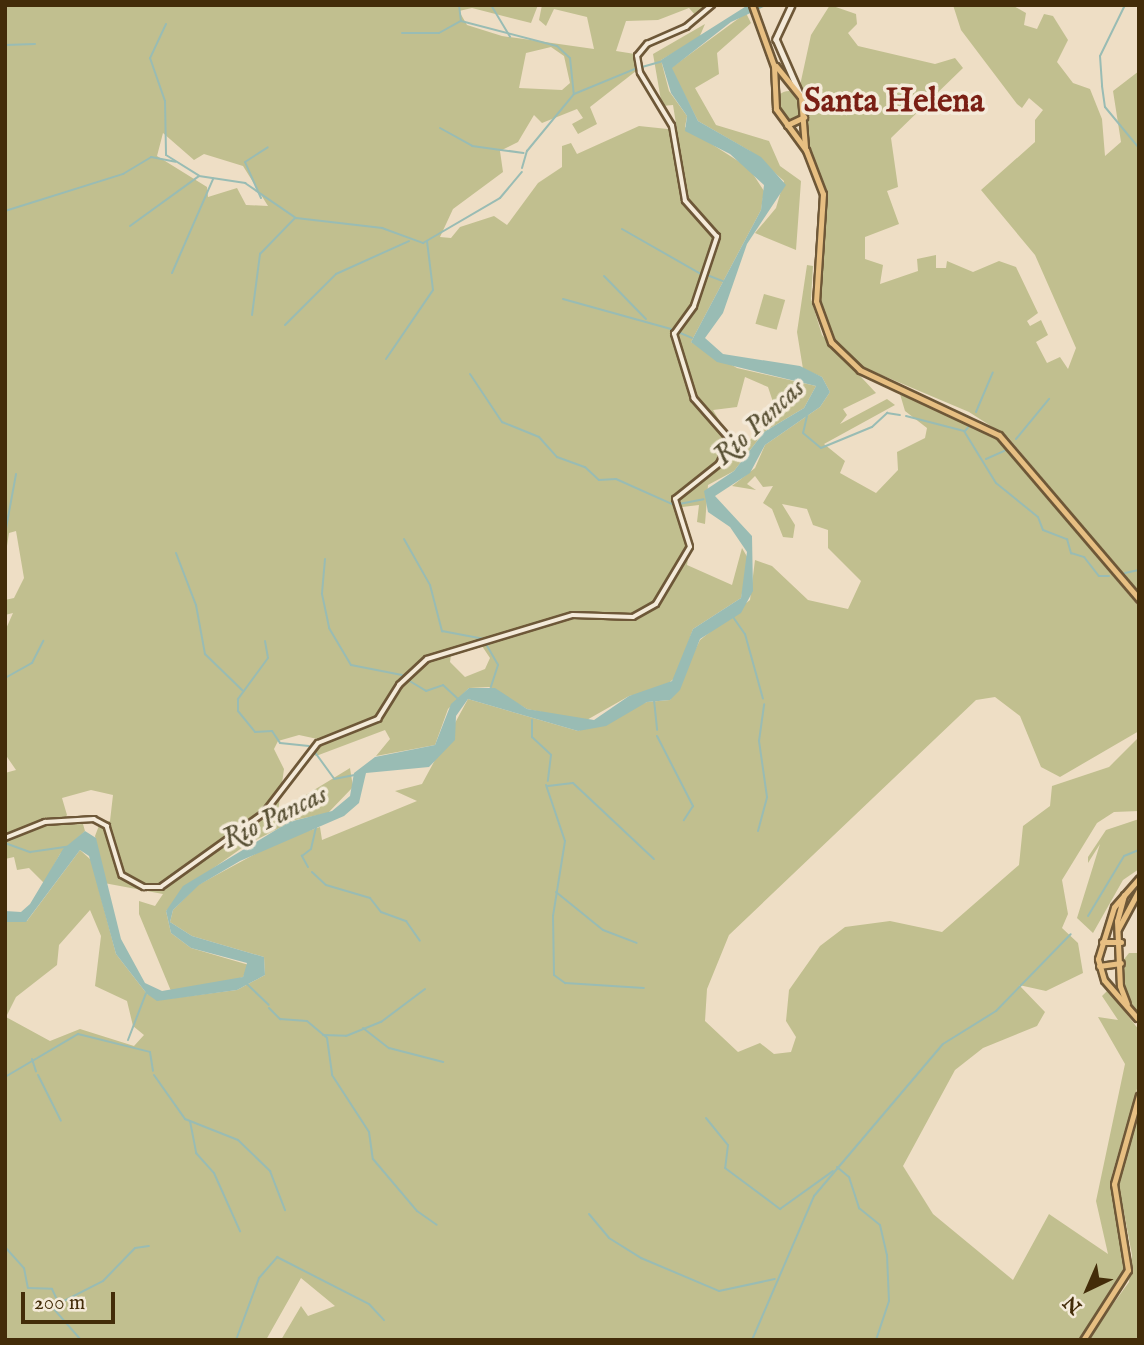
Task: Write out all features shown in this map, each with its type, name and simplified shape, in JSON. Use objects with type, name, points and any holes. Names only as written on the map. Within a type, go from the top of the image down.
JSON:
[{"type":"main road","points":[[752,5],[771,55],[787,85],[801,97]]},
{"type":"main road","points":[[792,5],[776,33],[801,97],[806,150],[825,210],[816,301],[836,349],[867,374],[999,435],[1139,599]]},
{"type":"main road","points":[[771,55],[775,95],[787,125],[806,150]]},
{"type":"main road","points":[[775,95],[787,85],[792,70]]},
{"type":"main road","points":[[787,125],[804,117]]},
{"type":"main road","points":[[1138,1020],[1099,966],[1101,942],[1119,899],[1139,878]]},
{"type":"main road","points":[[1118,929],[1139,890]]},
{"type":"main road","points":[[1125,894],[1118,929],[1121,942],[1119,986],[1138,1020]]},
{"type":"main road","points":[[1101,942],[1121,942]]},
{"type":"main road","points":[[1099,966],[1121,963]]},
{"type":"main road","points":[[1083,1340],[1128,1270],[1114,1184],[1139,1095]]},
{"type":"street","points":[[5,838],[45,822],[94,819],[107,826],[122,875],[144,887],[161,887],[264,813],[318,743],[378,719],[398,685],[427,659],[573,615],[633,617],[656,604],[690,547],[675,499],[719,464],[730,440],[694,399],[674,334],[694,306],[717,237],[685,201],[672,126],[638,57],[647,44],[686,27],[712,5]]},
{"type":"shaded area","points":[[5,5],[538,5],[531,23],[472,8],[459,11],[467,25],[502,36],[594,49],[587,17],[554,9],[546,26],[539,20],[542,5],[709,5],[696,16],[689,8],[658,20],[626,21],[616,51],[635,54],[636,71],[590,107],[597,124],[578,134],[572,124],[583,118],[577,109],[542,123],[534,115],[518,142],[500,151],[503,172],[453,209],[440,237],[451,238],[460,227],[494,216],[507,225],[538,183],[562,167],[562,146],[571,143],[577,154],[639,126],[677,130],[673,105],[662,106],[653,54],[705,24],[699,38],[661,60],[669,91],[687,116],[685,127],[749,168],[764,191],[761,210],[691,342],[737,368],[816,386],[804,408],[764,432],[734,471],[708,485],[705,524],[697,522],[699,505],[674,508],[690,545],[687,565],[732,585],[742,548],[749,560],[741,598],[693,629],[676,677],[661,689],[629,696],[585,721],[527,709],[489,687],[469,688],[448,709],[435,745],[376,756],[390,739],[385,730],[316,756],[310,751],[322,740],[299,735],[278,741],[274,749],[284,769],[278,812],[350,768],[353,787],[328,813],[295,820],[246,845],[191,884],[166,911],[171,933],[191,948],[249,965],[243,977],[223,984],[171,991],[139,914],[139,901],[155,906],[163,894],[104,883],[95,836],[100,823],[110,821],[113,795],[91,790],[62,798],[67,815],[60,825],[83,824],[85,831],[60,854],[44,883],[29,868],[17,870],[14,857],[5,859],[5,773],[16,770],[5,754],[5,631],[13,613],[5,615],[5,600],[14,598],[24,578],[16,531],[9,533],[5,559]],"holes":[[[551,47],[564,56],[570,83],[562,90],[519,88],[526,53]],[[163,133],[194,160],[204,154],[243,166],[268,206],[246,205],[237,188],[208,197],[207,187],[157,156]],[[745,377],[768,387],[775,408],[764,412],[767,425],[744,445],[726,451],[718,448],[725,430],[713,410],[737,407]],[[482,646],[490,658],[485,669],[465,677],[450,662],[451,655]]]},
{"type":"shaded area","points":[[830,5],[856,14],[857,24],[848,33],[858,46],[935,64],[955,58],[963,68],[891,138],[898,187],[887,191],[899,224],[865,237],[865,259],[883,265],[880,284],[918,271],[917,259],[936,255],[936,268],[946,268],[947,261],[973,272],[999,261],[1016,267],[1038,313],[1027,321],[1030,326],[1041,320],[1048,335],[1036,342],[1047,363],[1060,357],[1068,369],[1076,348],[1035,255],[981,190],[1035,142],[1035,120],[1043,110],[1029,98],[1022,108],[1017,104],[961,30],[953,5],[1012,5],[1026,13],[1024,25],[1037,29],[1044,14],[1053,16],[1068,40],[1057,62],[1073,83],[1090,89],[1102,119],[1105,156],[1121,142],[1113,91],[1139,71],[1139,594],[1008,437],[969,412],[858,365],[832,340],[819,307],[825,193],[804,133],[799,90],[811,35]]},
{"type":"shaded area","points":[[746,13],[751,23],[717,53],[719,74],[695,88],[716,125],[769,141],[780,166],[801,181],[796,250],[755,233],[776,208],[784,181],[750,151],[698,121],[671,68]]},
{"type":"shaded area","points":[[789,91],[799,95],[803,105],[799,115],[789,119],[779,115],[775,105],[779,95]]},
{"type":"shaded area","points":[[807,265],[813,266],[811,299],[822,335],[876,393],[843,409],[847,415],[840,424],[887,399],[895,405],[824,444],[845,461],[840,473],[876,493],[898,470],[897,452],[925,438],[927,428],[905,411],[900,394],[999,440],[1139,607],[1139,731],[1060,777],[1041,767],[1020,716],[995,697],[976,700],[729,935],[707,989],[705,1021],[738,1052],[760,1043],[774,1054],[791,1052],[796,1037],[786,1021],[789,990],[820,946],[845,927],[890,921],[942,932],[1019,865],[1023,826],[1050,806],[1052,786],[1109,767],[1139,737],[1139,811],[1114,812],[1097,823],[1062,880],[1068,914],[1062,928],[1078,943],[1083,973],[1046,991],[1019,985],[1045,1012],[1037,1026],[983,1048],[955,1070],[903,1166],[933,1214],[1013,1280],[1049,1214],[1108,1254],[1096,1201],[1125,1064],[1098,1017],[1118,1020],[1102,996],[1108,990],[1139,1030],[1139,1082],[1112,1175],[1126,1265],[1121,1282],[1079,1340],[281,1340],[301,1306],[308,1316],[335,1306],[301,1278],[266,1340],[5,1340],[5,922],[27,921],[80,850],[91,860],[116,954],[147,994],[166,999],[237,990],[265,975],[264,957],[192,936],[170,922],[173,910],[198,885],[281,840],[320,827],[322,840],[417,801],[395,791],[422,784],[468,699],[578,731],[647,702],[670,700],[700,640],[750,600],[755,560],[772,566],[808,600],[848,609],[861,581],[828,548],[828,530],[813,525],[807,509],[782,504],[795,525],[793,538],[783,537],[772,509],[763,503],[773,486],[763,487],[755,476],[747,484],[756,490],[732,486],[755,468],[765,445],[820,407],[830,392],[822,377],[803,369],[797,332]],"holes":[[[90,910],[101,936],[95,986],[127,1001],[133,1026],[144,1035],[134,1046],[80,1029],[50,1041],[6,1017],[16,997],[57,965],[59,945]]]},
{"type":"shaded area","points":[[764,294],[785,300],[777,330],[755,324]]},
{"type":"shaded area","points":[[1139,819],[1139,869],[1123,880],[1093,933],[1077,918],[1100,844],[1088,863],[1088,857],[1106,830]]},
{"type":"shaded area","points":[[1129,953],[1139,953],[1139,1017],[1122,995],[1121,963]]},
{"type":"shaded area","points":[[1139,1105],[1139,1340],[1087,1340],[1129,1282],[1132,1255],[1119,1186]]},
{"type":"water","points":[[748,5],[768,5],[731,22],[672,68],[698,121],[761,157],[786,185],[747,244],[723,313],[705,338],[723,354],[800,366],[822,377],[830,392],[820,407],[765,445],[750,473],[715,496],[752,536],[753,591],[741,613],[700,639],[680,690],[670,700],[647,702],[606,726],[578,731],[468,699],[456,716],[455,740],[429,767],[366,773],[359,803],[344,816],[240,861],[199,885],[173,910],[170,922],[192,936],[264,957],[265,975],[237,990],[157,1001],[147,994],[116,954],[89,856],[80,850],[26,922],[5,922],[5,911],[21,912],[30,904],[63,849],[85,831],[96,838],[121,939],[145,983],[162,991],[243,977],[247,963],[191,948],[171,933],[166,911],[183,886],[289,822],[332,811],[350,796],[354,773],[375,757],[435,745],[451,704],[469,688],[495,688],[527,709],[594,720],[629,696],[672,681],[693,629],[741,598],[747,552],[730,527],[708,512],[704,491],[734,471],[764,432],[804,408],[816,386],[717,362],[691,342],[761,210],[764,185],[730,154],[685,131],[687,116],[671,93],[661,60]]},
{"type":"waterway","points":[[459,5],[461,21]]},
{"type":"waterway","points":[[491,5],[510,37]]},
{"type":"waterway","points":[[1125,5],[1100,56],[1102,86],[1105,107],[1139,148]]},
{"type":"waterway","points":[[402,33],[439,33],[461,21],[557,46],[570,58],[574,94]]},
{"type":"waterway","points":[[166,24],[150,58],[165,101],[166,155],[199,176],[245,183],[296,218],[382,228],[423,243],[500,198],[522,172]]},
{"type":"waterway","points":[[5,45],[35,44]]},
{"type":"waterway","points":[[642,67],[663,61]]},
{"type":"waterway","points":[[522,168],[527,151],[574,94],[637,68]]},
{"type":"waterway","points":[[440,128],[472,146],[524,153]]},
{"type":"waterway","points":[[261,198],[245,162],[268,147]]},
{"type":"waterway","points":[[5,211],[123,174],[151,157],[176,162]]},
{"type":"waterway","points":[[130,226],[199,176]]},
{"type":"waterway","points":[[172,273],[213,179]]},
{"type":"waterway","points":[[252,315],[260,254],[295,218]]},
{"type":"waterway","points":[[622,229],[701,274]]},
{"type":"waterway","points":[[285,325],[336,274],[409,241]]},
{"type":"waterway","points":[[386,359],[433,290],[427,241]]},
{"type":"waterway","points":[[707,275],[725,282]]},
{"type":"waterway","points":[[604,276],[646,319]]},
{"type":"waterway","points":[[563,299],[671,329]]},
{"type":"waterway","points":[[678,332],[692,338]]},
{"type":"waterway","points":[[976,412],[993,372]]},
{"type":"waterway","points":[[470,374],[502,422],[539,437],[557,457],[585,467],[599,480],[616,479],[672,504]]},
{"type":"waterway","points":[[1016,439],[1049,399]]},
{"type":"waterway","name":"Rio Pancas","points":[[807,416],[803,433],[821,448],[872,427],[887,413],[900,415]]},
{"type":"waterway","points":[[906,416],[964,431],[996,483],[1038,517],[1043,530],[1067,539],[1071,553],[1084,557],[1099,576],[1109,576]]},
{"type":"waterway","points":[[965,431],[970,425]]},
{"type":"waterway","points":[[986,459],[1004,451]]},
{"type":"waterway","points":[[5,534],[16,474]]},
{"type":"waterway","points":[[679,504],[704,499]]},
{"type":"waterway","points":[[404,539],[430,585],[442,631],[484,639]]},
{"type":"waterway","points":[[176,553],[196,605],[205,654],[242,690]]},
{"type":"waterway","points":[[325,559],[322,594],[329,628],[351,665],[402,675]]},
{"type":"waterway","points":[[1125,573],[1139,570]]},
{"type":"waterway","points":[[733,617],[745,634],[763,699]]},
{"type":"waterway","points":[[5,678],[32,663],[43,641]]},
{"type":"waterway","points":[[265,641],[268,658],[238,699],[238,711],[255,732],[272,731],[280,743],[309,746]]},
{"type":"waterway","points":[[486,644],[498,665],[491,687]]},
{"type":"waterway","points":[[408,680],[426,691],[443,685],[459,700]]},
{"type":"waterway","points":[[654,700],[657,730]]},
{"type":"waterway","points":[[758,831],[767,797],[759,741],[764,704]]},
{"type":"waterway","points":[[532,720],[532,737],[551,755],[548,781]]},
{"type":"waterway","points":[[657,736],[693,806],[684,820]]},
{"type":"waterway","name":"Rio Pancas","points":[[314,751],[334,779],[355,775]]},
{"type":"waterway","points":[[548,786],[573,783],[654,859]]},
{"type":"waterway","points":[[546,785],[565,841],[553,916],[554,975],[565,983],[644,988]]},
{"type":"waterway","name":"Rio Pancas","points":[[308,867],[302,856],[311,849],[316,827]]},
{"type":"waterway","points":[[5,843],[30,852],[67,847]]},
{"type":"waterway","points":[[1088,916],[1124,856],[1139,850]]},
{"type":"waterway","points":[[312,872],[326,885],[370,898],[381,912],[406,921],[420,941]]},
{"type":"waterway","points":[[556,892],[603,930],[637,943]]},
{"type":"waterway","points":[[752,1340],[814,1196],[943,1044],[996,1011],[1071,934]]},
{"type":"waterway","points":[[247,984],[269,1005]]},
{"type":"waterway","points":[[323,1035],[346,1036],[381,1022],[425,989]]},
{"type":"waterway","points":[[128,1040],[146,993]]},
{"type":"waterway","points":[[269,1008],[280,1019],[307,1021],[327,1038],[332,1075],[369,1132],[373,1159],[417,1211],[437,1225]]},
{"type":"waterway","points":[[363,1028],[389,1048],[443,1062]]},
{"type":"waterway","points":[[5,1077],[78,1034],[150,1052],[153,1071]]},
{"type":"waterway","points":[[32,1059],[36,1071]]},
{"type":"waterway","points":[[38,1075],[61,1121]]},
{"type":"waterway","points":[[154,1075],[185,1119],[238,1140],[270,1171],[285,1210]]},
{"type":"waterway","points":[[706,1118],[728,1145],[725,1168],[780,1209],[833,1171]]},
{"type":"waterway","points":[[190,1121],[196,1153],[214,1173],[240,1231]]},
{"type":"waterway","points":[[837,1167],[849,1177],[859,1208],[880,1225],[887,1255],[889,1301],[876,1340]]},
{"type":"waterway","points":[[589,1214],[609,1238],[641,1258],[719,1291],[775,1279]]},
{"type":"waterway","points":[[81,1340],[52,1307],[103,1281],[135,1248],[149,1246]]},
{"type":"waterway","points":[[5,1247],[24,1268],[28,1288],[52,1289],[58,1302]]},
{"type":"waterway","points":[[236,1340],[259,1278],[277,1257],[369,1304],[384,1320]]},
{"type":"district","name":"Santa Helena","points":[[894,103]]}]
